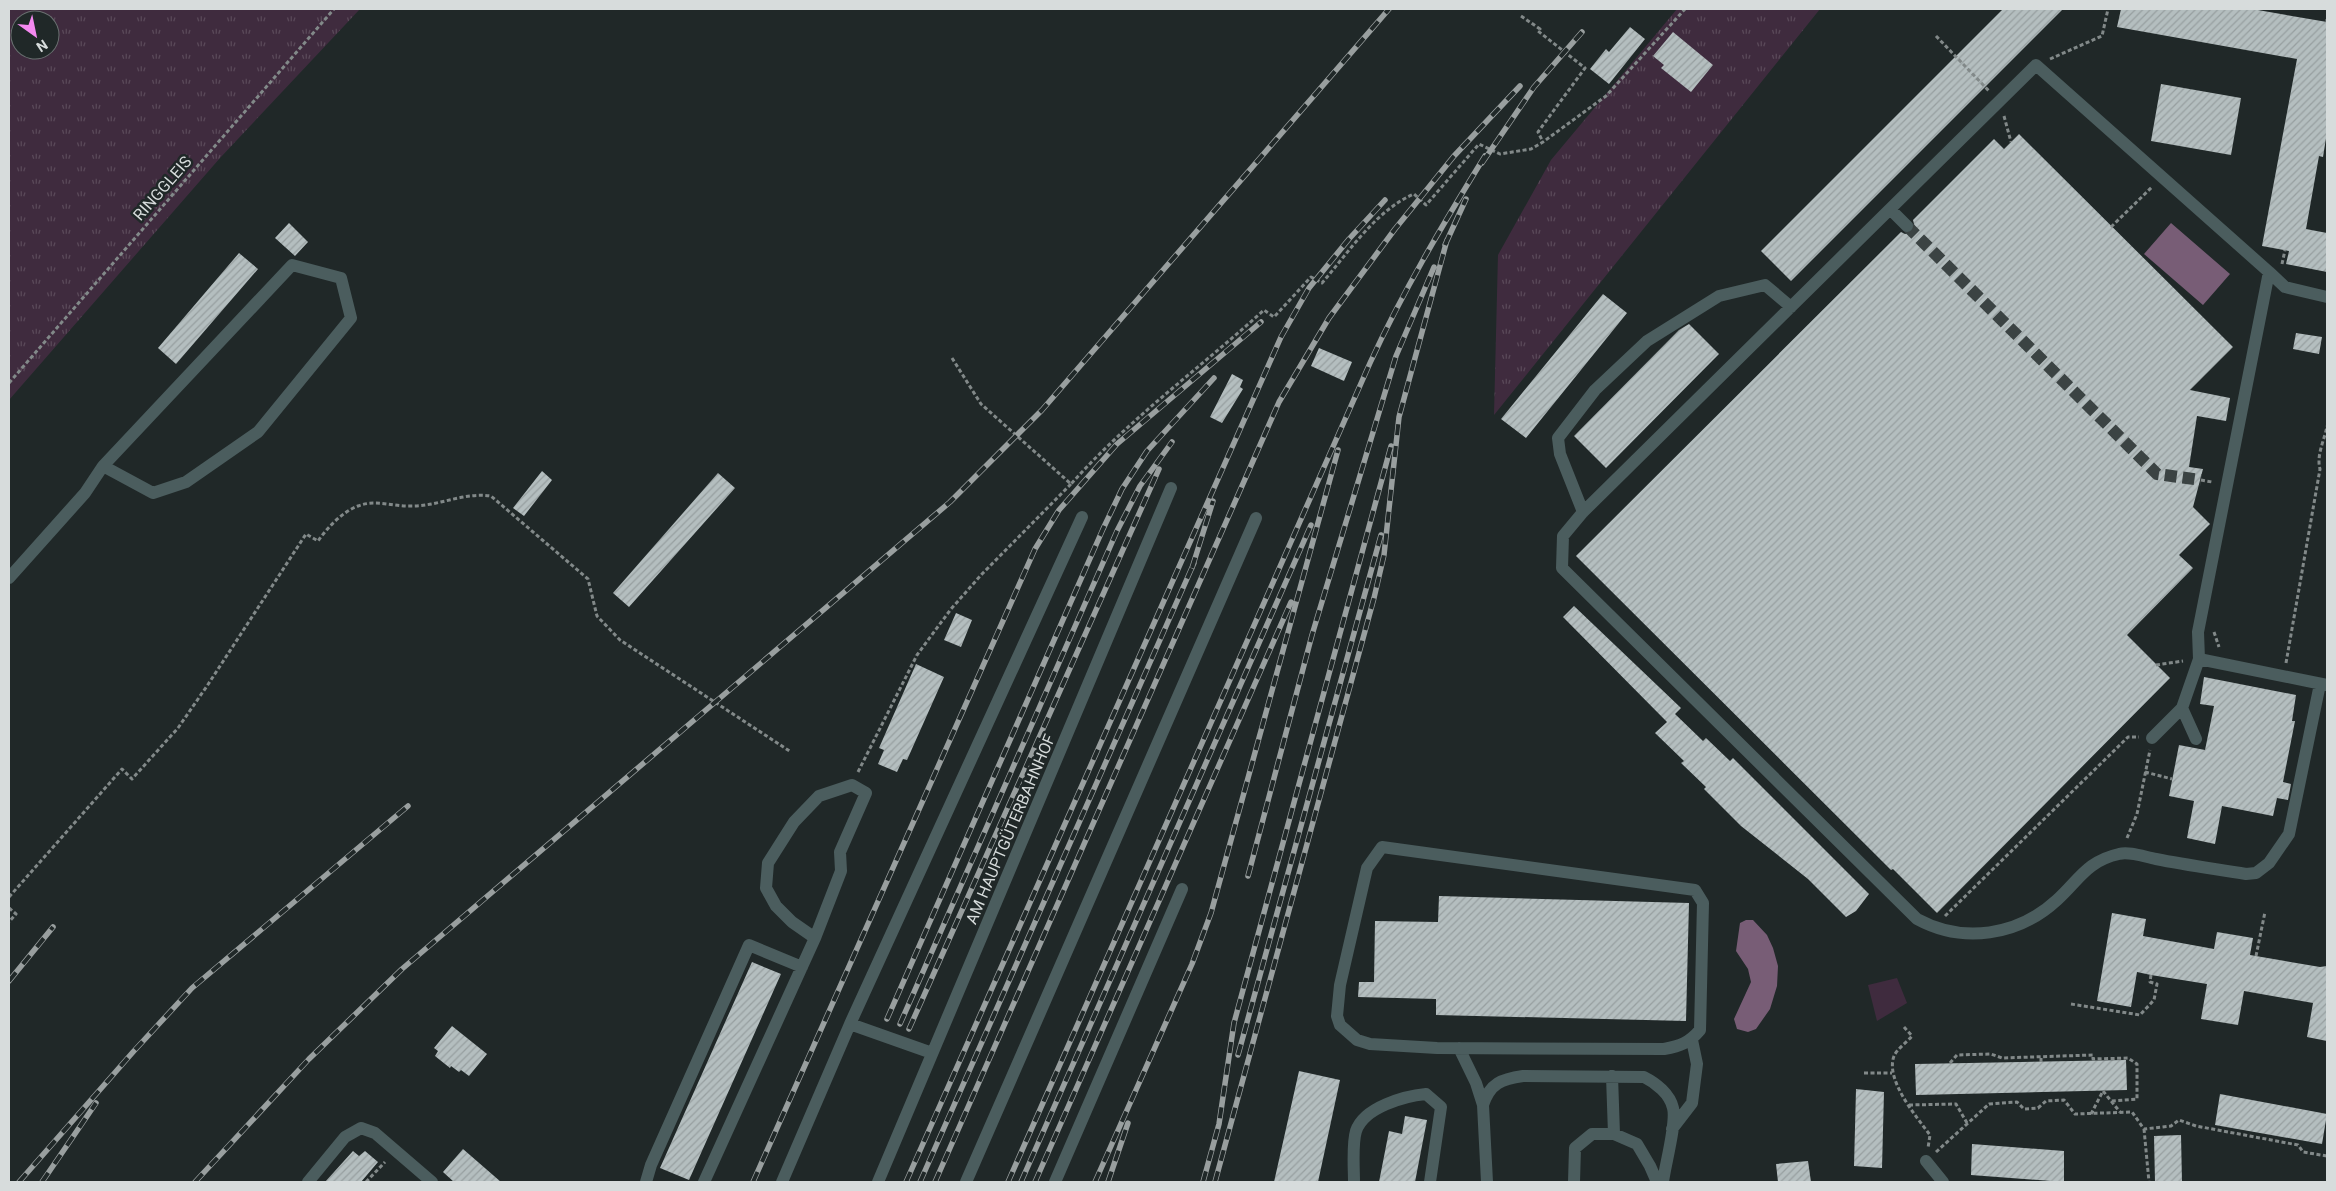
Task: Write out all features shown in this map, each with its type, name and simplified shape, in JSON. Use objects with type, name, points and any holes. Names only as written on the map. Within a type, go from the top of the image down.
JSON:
[{"type":"street","points":[[2199,659],[2324,684],[2290,834],[2269,863],[2256,873],[2246,874],[2121,853],[2097,860],[2080,874],[2057,900],[2029,922],[1994,933],[1961,935],[1933,928],[1917,919],[1562,568],[1563,536],[1583,512],[2036,65],[2285,287],[2327,297]]},
{"type":"street","points":[[1891,210],[1907,226]]},
{"type":"street","points":[[9,578],[85,493],[103,466],[292,265],[341,278],[351,318],[258,432],[186,482],[154,493],[103,466]]},
{"type":"street","points":[[2152,738],[2182,708],[2199,659],[2198,632],[2269,272]]},
{"type":"street","points":[[1583,512],[1560,454],[1558,438],[1594,390],[1647,341],[1719,296],[1765,284],[1791,307]]},
{"type":"street","name":"AM HAUPTGÜTERBAHNHOF","points":[[878,1182],[1171,488]]},
{"type":"street","points":[[782,1182],[850,1024],[1082,517]]},
{"type":"street","points":[[966,1182],[1256,518]]},
{"type":"street","points":[[2182,708],[2196,739]]},
{"type":"street","points":[[704,1182],[815,938],[841,871],[840,852],[866,793],[852,785],[819,796],[794,822],[768,863],[766,888],[776,906],[792,922],[815,938]]},
{"type":"street","points":[[1382,847],[1695,890],[1703,903],[1700,1030],[1692,1040],[1680,1046],[1664,1049],[1459,1048],[1370,1044],[1357,1040],[1340,1025],[1337,1016],[1340,985],[1367,868],[1382,847]]},
{"type":"street","points":[[1055,1182],[1182,889]]},
{"type":"street","points":[[646,1182],[651,1165],[749,945],[802,967]]},
{"type":"street","points":[[850,1024],[932,1053]]},
{"type":"street","points":[[1672,1129],[1692,1103],[1697,1064],[1692,1040]]},
{"type":"street","points":[[1459,1048],[1476,1083],[1483,1105],[1487,1182]]},
{"type":"street","points":[[1483,1105],[1492,1086],[1504,1079],[1523,1076],[1612,1076],[1644,1078],[1654,1082],[1664,1092],[1674,1108],[1663,1182]]},
{"type":"street","points":[[1612,1076],[1614,1134]]},
{"type":"street","points":[[1354,1182],[1356,1130],[1367,1117],[1384,1105],[1405,1096],[1426,1094],[1442,1107],[1430,1182]]},
{"type":"street","points":[[308,1182],[345,1137],[361,1128],[375,1133],[432,1182]]},
{"type":"street","points":[[1574,1182],[1575,1148],[1592,1134],[1614,1134],[1637,1144],[1657,1182]]},
{"type":"street","points":[[1926,1161],[1943,1182]]},
{"type":"path","name":"RINGGLEIS","points":[[9,383],[334,9]]},
{"type":"path","points":[[852,785],[917,655],[951,609],[982,574],[1098,454],[1264,310],[1274,317],[1311,277],[1322,284],[1370,228],[1397,201],[1414,194],[1426,205],[1479,144],[1500,154],[1531,149],[1606,96],[1685,9]]},
{"type":"path","points":[[2036,65],[2102,36],[2108,9]]},
{"type":"path","points":[[1522,16],[1585,68],[1538,132],[1543,142]]},
{"type":"path","points":[[1936,36],[1999,101],[2011,142]]},
{"type":"path","points":[[2112,227],[2162,177]]},
{"type":"path","points":[[952,358],[981,404],[1071,484]]},
{"type":"path","points":[[2284,675],[2320,469],[2321,449],[2327,426]]},
{"type":"path","points":[[9,897],[122,769],[132,779],[178,728],[208,686],[306,534],[318,540],[329,526],[356,507],[369,502],[412,506],[476,494],[491,496],[588,579],[597,616],[620,640],[791,752]]},
{"type":"path","points":[[1933,928],[2128,737],[2152,738],[2137,814],[2121,853]]},
{"type":"path","points":[[2145,772],[2172,779]]},
{"type":"path","points":[[9,908],[16,914],[9,922]]},
{"type":"path","points":[[2256,956],[2265,912]]},
{"type":"path","points":[[2071,1004],[2140,1015],[2154,1000],[2157,984],[2150,982],[2151,974]]},
{"type":"path","points":[[1904,1028],[1912,1036],[1894,1055],[1892,1073],[1909,1105],[1930,1135],[1926,1161]]},
{"type":"path","points":[[1950,1064],[1957,1055],[1991,1054],[2002,1058],[2093,1055],[2093,1059],[2128,1058],[2137,1064],[2138,1099],[2111,1101]]},
{"type":"path","points":[[2041,1057],[2041,1062]]},
{"type":"path","points":[[2002,1058],[2002,1063]]},
{"type":"path","points":[[1864,1073],[1892,1073]]},
{"type":"path","points":[[2091,1114],[2103,1091],[2120,1113]]},
{"type":"path","points":[[1926,1161],[1989,1104],[2017,1102],[2024,1109],[2038,1108],[2046,1101],[2064,1100],[2075,1114],[2132,1112],[2144,1128],[2149,1182]]},
{"type":"path","points":[[1909,1105],[1956,1104],[1967,1123]]},
{"type":"path","points":[[2144,1128],[2172,1126],[2179,1120],[2196,1126],[2298,1145],[2303,1152],[2327,1156]]},
{"type":"path","points":[[366,1182],[384,1161],[391,1167]]},
{"type":"green space","points":[[9,9],[360,9],[220,158],[9,400]]},
{"type":"green space","points":[[1677,9],[1820,9],[1494,415],[1498,255],[1551,160]]},
{"type":"green space","points":[[1897,978],[1907,1003],[1877,1021],[1868,985]]},
{"type":"shaded area","points":[[2171,223],[2230,274],[2203,305],[2144,254]]},
{"type":"shaded area","points":[[1746,920],[1753,920],[1767,935],[1778,966],[1777,986],[1770,1009],[1756,1029],[1748,1032],[1737,1029],[1734,1019],[1751,982],[1748,969],[1736,951],[1740,923]]},
{"type":"building","points":[[2003,9],[2063,9],[1791,281],[1761,251]]},
{"type":"building","points":[[2121,9],[2252,9],[2327,22],[2327,132],[2323,157],[2319,156],[2306,229],[2327,233],[2327,272],[2286,264],[2289,251],[2262,246],[2297,59],[2117,27]]},
{"type":"building","points":[[1630,27],[1645,39],[1609,84],[1590,69],[1606,49],[1609,52]]},
{"type":"building","points":[[1673,32],[1713,65],[1691,92],[1661,68],[1664,65],[1653,56]]},
{"type":"building","points":[[2161,84],[2241,98],[2231,155],[2151,141]]},
{"type":"building","points":[[2019,134],[2233,347],[2190,390],[2230,398],[2226,421],[2197,416],[2189,467],[2203,469],[2193,507],[2210,524],[2179,555],[2193,568],[2127,635],[2170,678],[1937,913],[1893,869],[1891,870],[1576,556],[1901,232],[1905,234],[1912,232],[1915,228],[1913,220],[1994,139],[2004,149]]},
{"type":"building","points":[[289,223],[308,242],[295,256],[275,238]]},
{"type":"building","points":[[239,253],[258,269],[176,364],[158,348]]},
{"type":"building","points":[[1603,294],[1627,313],[1526,438],[1501,419]]},
{"type":"building","points":[[1689,324],[1719,354],[1606,468],[1574,436],[1679,330]]},
{"type":"building","points":[[2296,333],[2322,337],[2319,354],[2293,349]]},
{"type":"building","points":[[1319,348],[1352,362],[1344,381],[1311,366]]},
{"type":"building","points":[[1232,374],[1243,380],[1240,387],[1243,389],[1222,423],[1210,417]]},
{"type":"building","points":[[542,471],[552,480],[524,516],[513,508]]},
{"type":"building","points":[[718,473],[735,488],[629,607],[613,593]]},
{"type":"building","points":[[1574,606],[1681,708],[1675,714],[1703,741],[1706,738],[1730,761],[1733,758],[1869,894],[1856,911],[1846,917],[1808,879],[1741,826],[1704,789],[1706,787],[1681,763],[1684,761],[1655,733],[1667,722],[1563,617]]},
{"type":"building","points":[[956,613],[972,620],[961,647],[944,640]]},
{"type":"building","points":[[916,664],[944,677],[907,760],[903,759],[897,772],[878,764],[884,750],[879,748]]},
{"type":"building","points":[[2204,677],[2296,695],[2292,721],[2295,721],[2283,782],[2291,784],[2288,800],[2277,798],[2273,816],[2222,806],[2215,844],[2187,838],[2194,801],[2169,796],[2179,745],[2205,750],[2214,706],[2200,704]]},
{"type":"building","points":[[1439,896],[1689,903],[1686,1021],[1436,1015],[1436,999],[1358,997],[1359,982],[1374,982],[1375,921],[1438,922]]},
{"type":"building","points":[[2112,913],[2146,919],[2143,936],[2214,949],[2217,932],[2253,938],[2250,955],[2320,967],[2327,966],[2327,1041],[2307,1037],[2313,1003],[2244,991],[2238,1025],[2201,1019],[2207,984],[2137,972],[2131,1007],[2097,1001]]},
{"type":"building","points":[[752,962],[781,974],[689,1180],[660,1168]]},
{"type":"building","points":[[452,1026],[487,1054],[469,1076],[461,1070],[459,1072],[451,1066],[450,1068],[435,1056],[438,1051],[434,1048]]},
{"type":"building","points":[[2126,1060],[2127,1090],[1916,1095],[1915,1064]]},
{"type":"building","points":[[1299,1071],[1340,1080],[1318,1182],[1274,1182]]},
{"type":"building","points":[[1856,1089],[1884,1092],[1882,1168],[1854,1166]]},
{"type":"building","points":[[2220,1094],[2327,1114],[2322,1144],[2215,1125]]},
{"type":"building","points":[[1405,1116],[1427,1120],[1415,1182],[1379,1182],[1389,1131],[1402,1134]]},
{"type":"building","points":[[2181,1135],[2182,1182],[2155,1182],[2154,1136]]},
{"type":"building","points":[[1972,1144],[2064,1151],[2064,1182],[1971,1175]]},
{"type":"building","points":[[463,1149],[501,1182],[454,1182],[443,1172]]},
{"type":"building","points":[[353,1151],[359,1156],[365,1151],[378,1162],[361,1182],[325,1182]]},
{"type":"building","points":[[1808,1161],[1811,1182],[1778,1182],[1776,1164]]},
{"type":"tunnel","points":[[1907,226],[2157,474],[2201,480]]},
{"type":"railway","points":[[195,1182],[309,1059],[402,969],[950,502],[1042,410],[1389,9]]},
{"type":"railway","points":[[1482,163],[1534,87],[1582,32]]},
{"type":"railway","points":[[935,1182],[1279,402],[1329,318],[1395,229],[1454,156],[1520,86]]},
{"type":"railway","points":[[1008,1182],[1370,363],[1424,258],[1485,156]]},
{"type":"railway","points":[[1445,245],[1466,199]]},
{"type":"railway","points":[[906,1182],[1281,337],[1309,288],[1349,239],[1385,200]]},
{"type":"railway","points":[[1215,1182],[1374,598],[1384,555],[1399,417],[1447,240]]},
{"type":"railway","points":[[1248,876],[1312,635],[1396,356],[1434,267]]},
{"type":"railway","points":[[753,1182],[1035,549],[1059,510],[1117,444],[1261,322]]},
{"type":"railway","points":[[887,1019],[1122,489],[1147,451],[1214,378]]},
{"type":"railway","points":[[900,1024],[1117,531],[1140,486],[1172,442]]},
{"type":"railway","points":[[1203,1182],[1219,1124],[1234,1023],[1391,446]]},
{"type":"railway","points":[[1095,1182],[1192,964],[1211,913],[1338,450]]},
{"type":"railway","points":[[909,1029],[1159,469]]},
{"type":"railway","points":[[1192,568],[1213,501]]},
{"type":"railway","points":[[1021,1182],[1311,525]]},
{"type":"railway","points":[[1238,1055],[1381,535]]},
{"type":"railway","points":[[920,1182],[1194,563]]},
{"type":"railway","points":[[1035,1182],[1291,602]]},
{"type":"railway","points":[[19,1182],[192,988],[408,806]]},
{"type":"railway","points":[[9,981],[53,927]]},
{"type":"railway","points":[[42,1182],[96,1103]]},
{"type":"railway","points":[[1108,1182],[1128,1123]]}]
